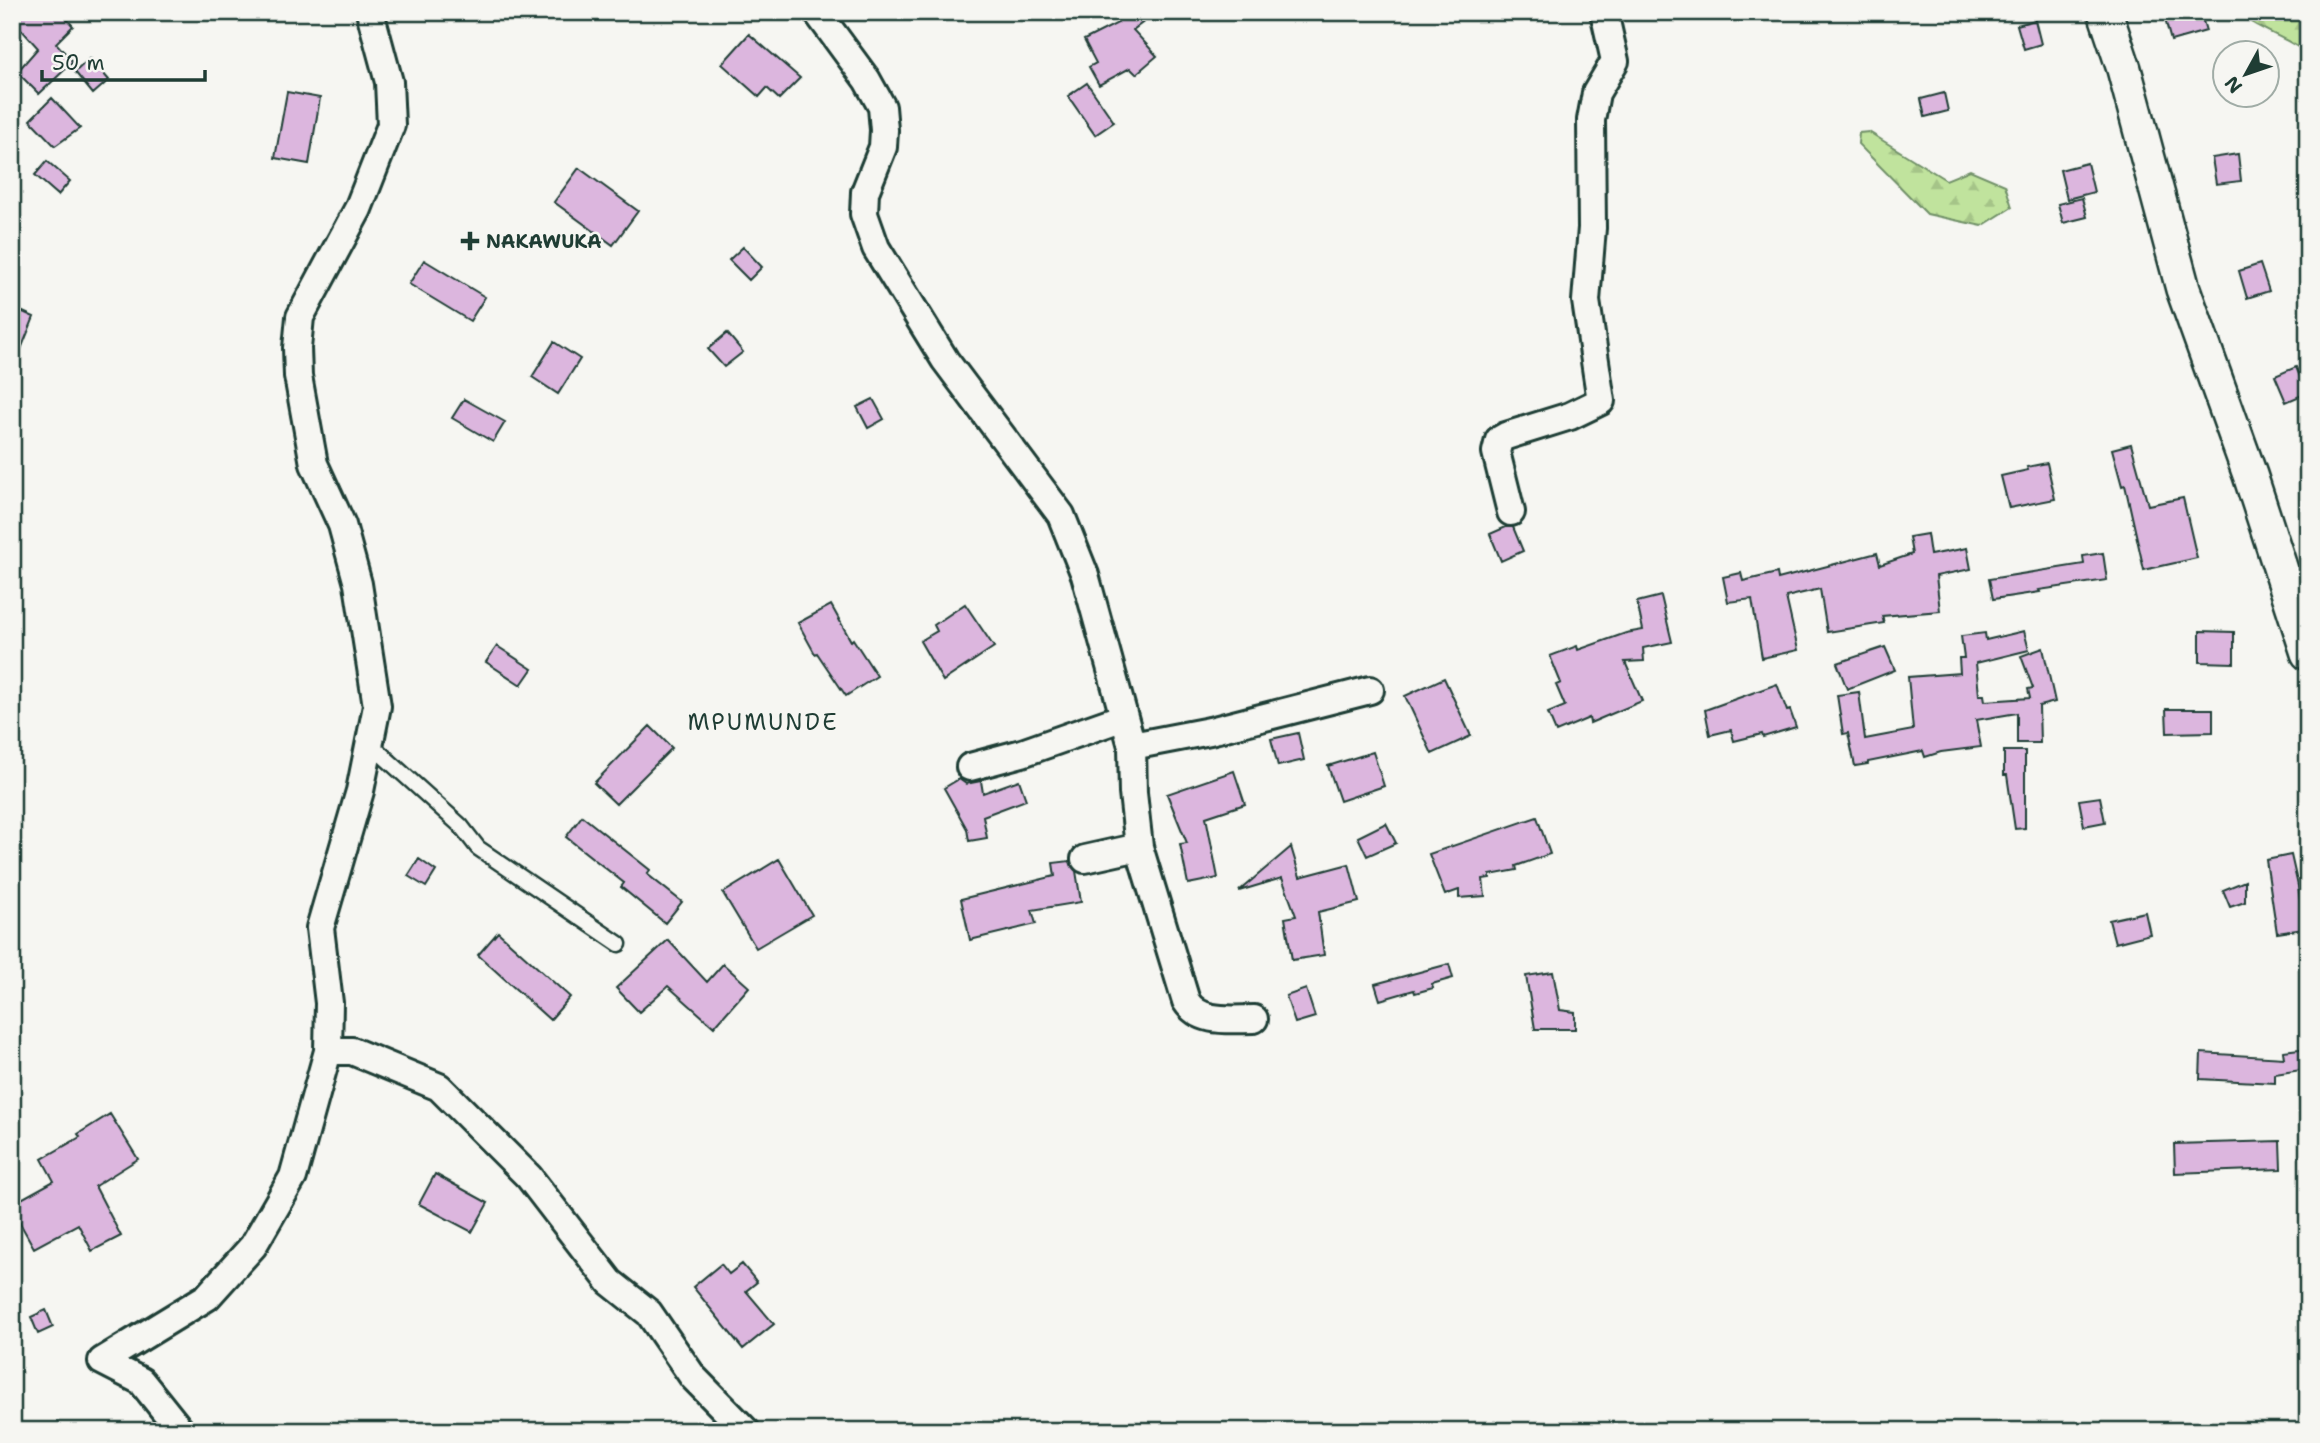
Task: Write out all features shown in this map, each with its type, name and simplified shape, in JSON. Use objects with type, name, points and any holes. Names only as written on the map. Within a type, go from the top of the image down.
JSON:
[{"type":"street","points":[[180,1431],[141,1381],[102,1362],[207,1297],[253,1246],[293,1177],[328,1051],[328,1003],[320,928],[360,791],[377,706],[358,584],[342,525],[314,464],[298,376],[300,317],[358,209],[391,125],[389,82],[370,12]]},
{"type":"street","points":[[817,12],[867,80],[881,107],[883,147],[865,192],[864,214],[876,248],[945,360],[1061,515],[1085,575],[1132,746],[1133,793],[1139,847],[1186,1001],[1191,1009],[1219,1020],[1254,1019]]},
{"type":"street","points":[[1511,512],[1496,452],[1499,440],[1570,416],[1601,401],[1587,301],[1592,228],[1591,120],[1596,93],[1615,61],[1604,12]]},
{"type":"street","points":[[2105,12],[2183,289],[2250,475],[2308,653]]},
{"type":"street","points":[[1132,746],[1210,731],[1370,690]]},
{"type":"street","points":[[970,768],[1124,717]]},
{"type":"street","points":[[1085,859],[1139,847]]},
{"type":"street","points":[[328,1051],[352,1051],[439,1087],[529,1177],[610,1282],[649,1313],[693,1377],[746,1431]]},
{"type":"lane","points":[[369,743],[461,826],[478,848],[619,944]]},
{"type":"green space","points":[[2242,12],[2308,12],[2308,54],[2282,38],[2243,17]]},
{"type":"green space","points":[[1869,132],[1946,180],[1970,170],[2005,185],[2012,207],[1982,226],[1927,214],[1858,144],[1859,133]]},
{"type":"building","points":[[12,12],[61,12],[73,26],[56,43],[73,62],[39,94],[17,72],[38,48],[12,19]]},
{"type":"building","points":[[1110,12],[1157,12],[1133,30],[1157,56],[1136,74],[1130,68],[1099,85],[1089,67],[1096,63],[1084,40],[1118,23]]},
{"type":"building","points":[[2163,12],[2189,12],[2191,17],[2201,14],[2206,31],[2171,41]]},
{"type":"building","points":[[2035,20],[2041,44],[2024,49],[2017,25]]},
{"type":"building","points":[[749,34],[800,78],[779,99],[767,88],[759,97],[722,64]]},
{"type":"building","points":[[90,58],[109,80],[93,94],[75,72]]},
{"type":"building","points":[[1087,83],[1114,122],[1095,135],[1068,96]]},
{"type":"building","points":[[287,92],[320,98],[309,164],[275,158]]},
{"type":"building","points":[[1944,93],[1948,111],[1925,117],[1921,99]]},
{"type":"building","points":[[52,98],[80,128],[55,146],[30,120]]},
{"type":"building","points":[[2238,154],[2241,181],[2216,184],[2212,158]]},
{"type":"building","points":[[47,161],[70,181],[58,195],[35,175]]},
{"type":"building","points":[[2087,163],[2094,192],[2067,199],[2060,170]]},
{"type":"building","points":[[579,168],[638,211],[613,245],[554,202]]},
{"type":"building","points":[[2082,198],[2087,217],[2063,223],[2058,204]]},
{"type":"building","points":[[743,247],[762,267],[749,280],[729,260]]},
{"type":"building","points":[[424,260],[485,297],[470,321],[409,284]]},
{"type":"building","points":[[2260,264],[2269,291],[2247,298],[2239,271]]},
{"type":"building","points":[[12,307],[34,317],[13,369],[12,369]]},
{"type":"building","points":[[727,333],[743,352],[724,367],[708,349]]},
{"type":"building","points":[[554,342],[580,359],[558,394],[532,377]]},
{"type":"building","points":[[2296,367],[2307,393],[2286,402],[2275,376]]},
{"type":"building","points":[[464,399],[505,422],[493,442],[452,418]]},
{"type":"building","points":[[873,399],[884,419],[868,428],[857,407]]},
{"type":"building","points":[[2131,444],[2148,505],[2183,498],[2197,558],[2144,570],[2125,485],[2122,486],[2112,449]]},
{"type":"building","points":[[2047,463],[2055,499],[2009,508],[2001,476]]},
{"type":"building","points":[[1513,527],[1523,551],[1501,561],[1490,534]]},
{"type":"building","points":[[1927,534],[1930,555],[1967,548],[1971,569],[1936,576],[1940,611],[1882,616],[1884,623],[1827,632],[1820,589],[1786,597],[1798,650],[1762,658],[1752,599],[1728,602],[1723,577],[1741,573],[1743,581],[1777,573],[1778,579],[1877,553],[1880,565],[1912,554],[1909,537]]},
{"type":"building","points":[[2103,553],[2107,580],[1993,599],[1989,579],[2084,564],[2083,556]]},
{"type":"building","points":[[1661,596],[1672,642],[1643,648],[1644,661],[1625,662],[1642,701],[1590,723],[1589,718],[1556,732],[1548,713],[1565,706],[1556,685],[1561,683],[1550,656],[1577,646],[1578,650],[1626,633],[1643,630],[1637,602]]},
{"type":"building","points":[[965,604],[994,647],[943,681],[920,641],[937,631],[934,625]]},
{"type":"building","points":[[831,605],[851,641],[853,639],[877,676],[846,696],[817,653],[815,654],[798,623]]},
{"type":"building","points":[[2024,631],[2029,650],[1976,663],[1979,695],[1984,695],[1985,701],[2030,698],[2028,689],[2033,688],[2021,656],[2043,648],[2055,702],[2039,706],[2040,743],[2017,743],[2017,713],[1976,720],[1981,747],[1941,752],[1925,757],[1923,751],[1855,766],[1848,733],[1843,734],[1837,695],[1859,692],[1865,739],[1913,730],[1908,677],[1960,673],[1959,658],[1964,658],[1961,636],[1985,633],[1986,640]]},
{"type":"building","points":[[2200,631],[2234,632],[2234,663],[2200,662]]},
{"type":"building","points":[[497,646],[532,669],[521,685],[486,662]]},
{"type":"building","points":[[1885,647],[1895,670],[1847,689],[1837,663]]},
{"type":"building","points":[[1444,678],[1471,736],[1432,754],[1405,696]]},
{"type":"building","points":[[1777,684],[1796,727],[1763,737],[1762,734],[1734,741],[1731,730],[1710,735],[1705,710]]},
{"type":"building","points":[[2166,709],[2213,709],[2213,732],[2167,733]]},
{"type":"building","points":[[650,726],[672,748],[616,804],[594,783]]},
{"type":"building","points":[[1298,733],[1304,760],[1278,766],[1271,739]]},
{"type":"building","points":[[2004,751],[2025,751],[2025,828],[2015,829],[2007,775],[2004,775]]},
{"type":"building","points":[[1373,752],[1384,786],[1340,801],[1328,766]]},
{"type":"building","points":[[1234,771],[1245,804],[1206,817],[1218,878],[1188,884],[1180,844],[1187,843],[1167,794]]},
{"type":"building","points":[[959,779],[966,784],[981,781],[983,793],[1019,780],[1026,800],[983,816],[987,838],[969,841],[967,829],[944,788]]},
{"type":"building","points":[[2100,797],[2105,822],[2084,826],[2079,800]]},
{"type":"building","points":[[582,816],[650,870],[647,874],[682,902],[665,923],[621,887],[624,883],[566,837]]},
{"type":"building","points":[[1537,817],[1550,854],[1516,866],[1517,870],[1483,879],[1485,896],[1459,898],[1459,890],[1445,895],[1429,854]]},
{"type":"building","points":[[1386,823],[1396,843],[1367,856],[1358,837]]},
{"type":"building","points":[[1291,847],[1300,877],[1349,864],[1359,902],[1318,912],[1324,955],[1292,960],[1285,918],[1296,916],[1282,878],[1239,891]]},
{"type":"building","points":[[2291,855],[2304,929],[2277,933],[2266,860]]},
{"type":"building","points":[[419,859],[436,871],[426,887],[408,876]]},
{"type":"building","points":[[779,859],[812,915],[756,948],[723,893]]},
{"type":"building","points":[[1070,861],[1076,871],[1081,902],[1032,910],[1036,924],[970,940],[961,899],[1055,876],[1053,863]]},
{"type":"building","points":[[2245,881],[2245,902],[2230,907],[2223,890]]},
{"type":"building","points":[[2145,912],[2150,934],[2115,943],[2109,920]]},
{"type":"building","points":[[498,932],[570,997],[550,1020],[478,955]]},
{"type":"building","points":[[668,940],[707,982],[723,964],[749,987],[714,1027],[668,986],[639,1012],[616,988]]},
{"type":"building","points":[[1449,964],[1453,978],[1432,984],[1433,988],[1415,993],[1414,990],[1380,1000],[1375,984]]},
{"type":"building","points":[[1553,972],[1560,1010],[1575,1012],[1575,1029],[1535,1029],[1526,976]]},
{"type":"building","points":[[1306,989],[1315,1017],[1295,1023],[1286,996]]},
{"type":"building","points":[[2308,1048],[2308,1069],[2275,1074],[2275,1083],[2200,1079],[2201,1053],[2284,1058],[2283,1051]]},
{"type":"building","points":[[110,1114],[138,1159],[95,1186],[121,1236],[92,1251],[78,1224],[34,1248],[12,1209],[12,1204],[54,1181],[42,1159],[80,1137],[78,1134]]},
{"type":"building","points":[[2280,1141],[2281,1169],[2175,1173],[2174,1144]]},
{"type":"building","points":[[435,1174],[488,1203],[472,1232],[419,1204]]},
{"type":"building","points":[[721,1264],[729,1274],[742,1264],[757,1282],[746,1291],[774,1324],[743,1349],[693,1287]]},
{"type":"building","points":[[46,1310],[53,1327],[38,1334],[31,1317]]},
{"type":"place","name":"NAKAWUKA","points":[[470,241]]},
{"type":"district","name":"MPUMUNDE","points":[[763,722]]}]
